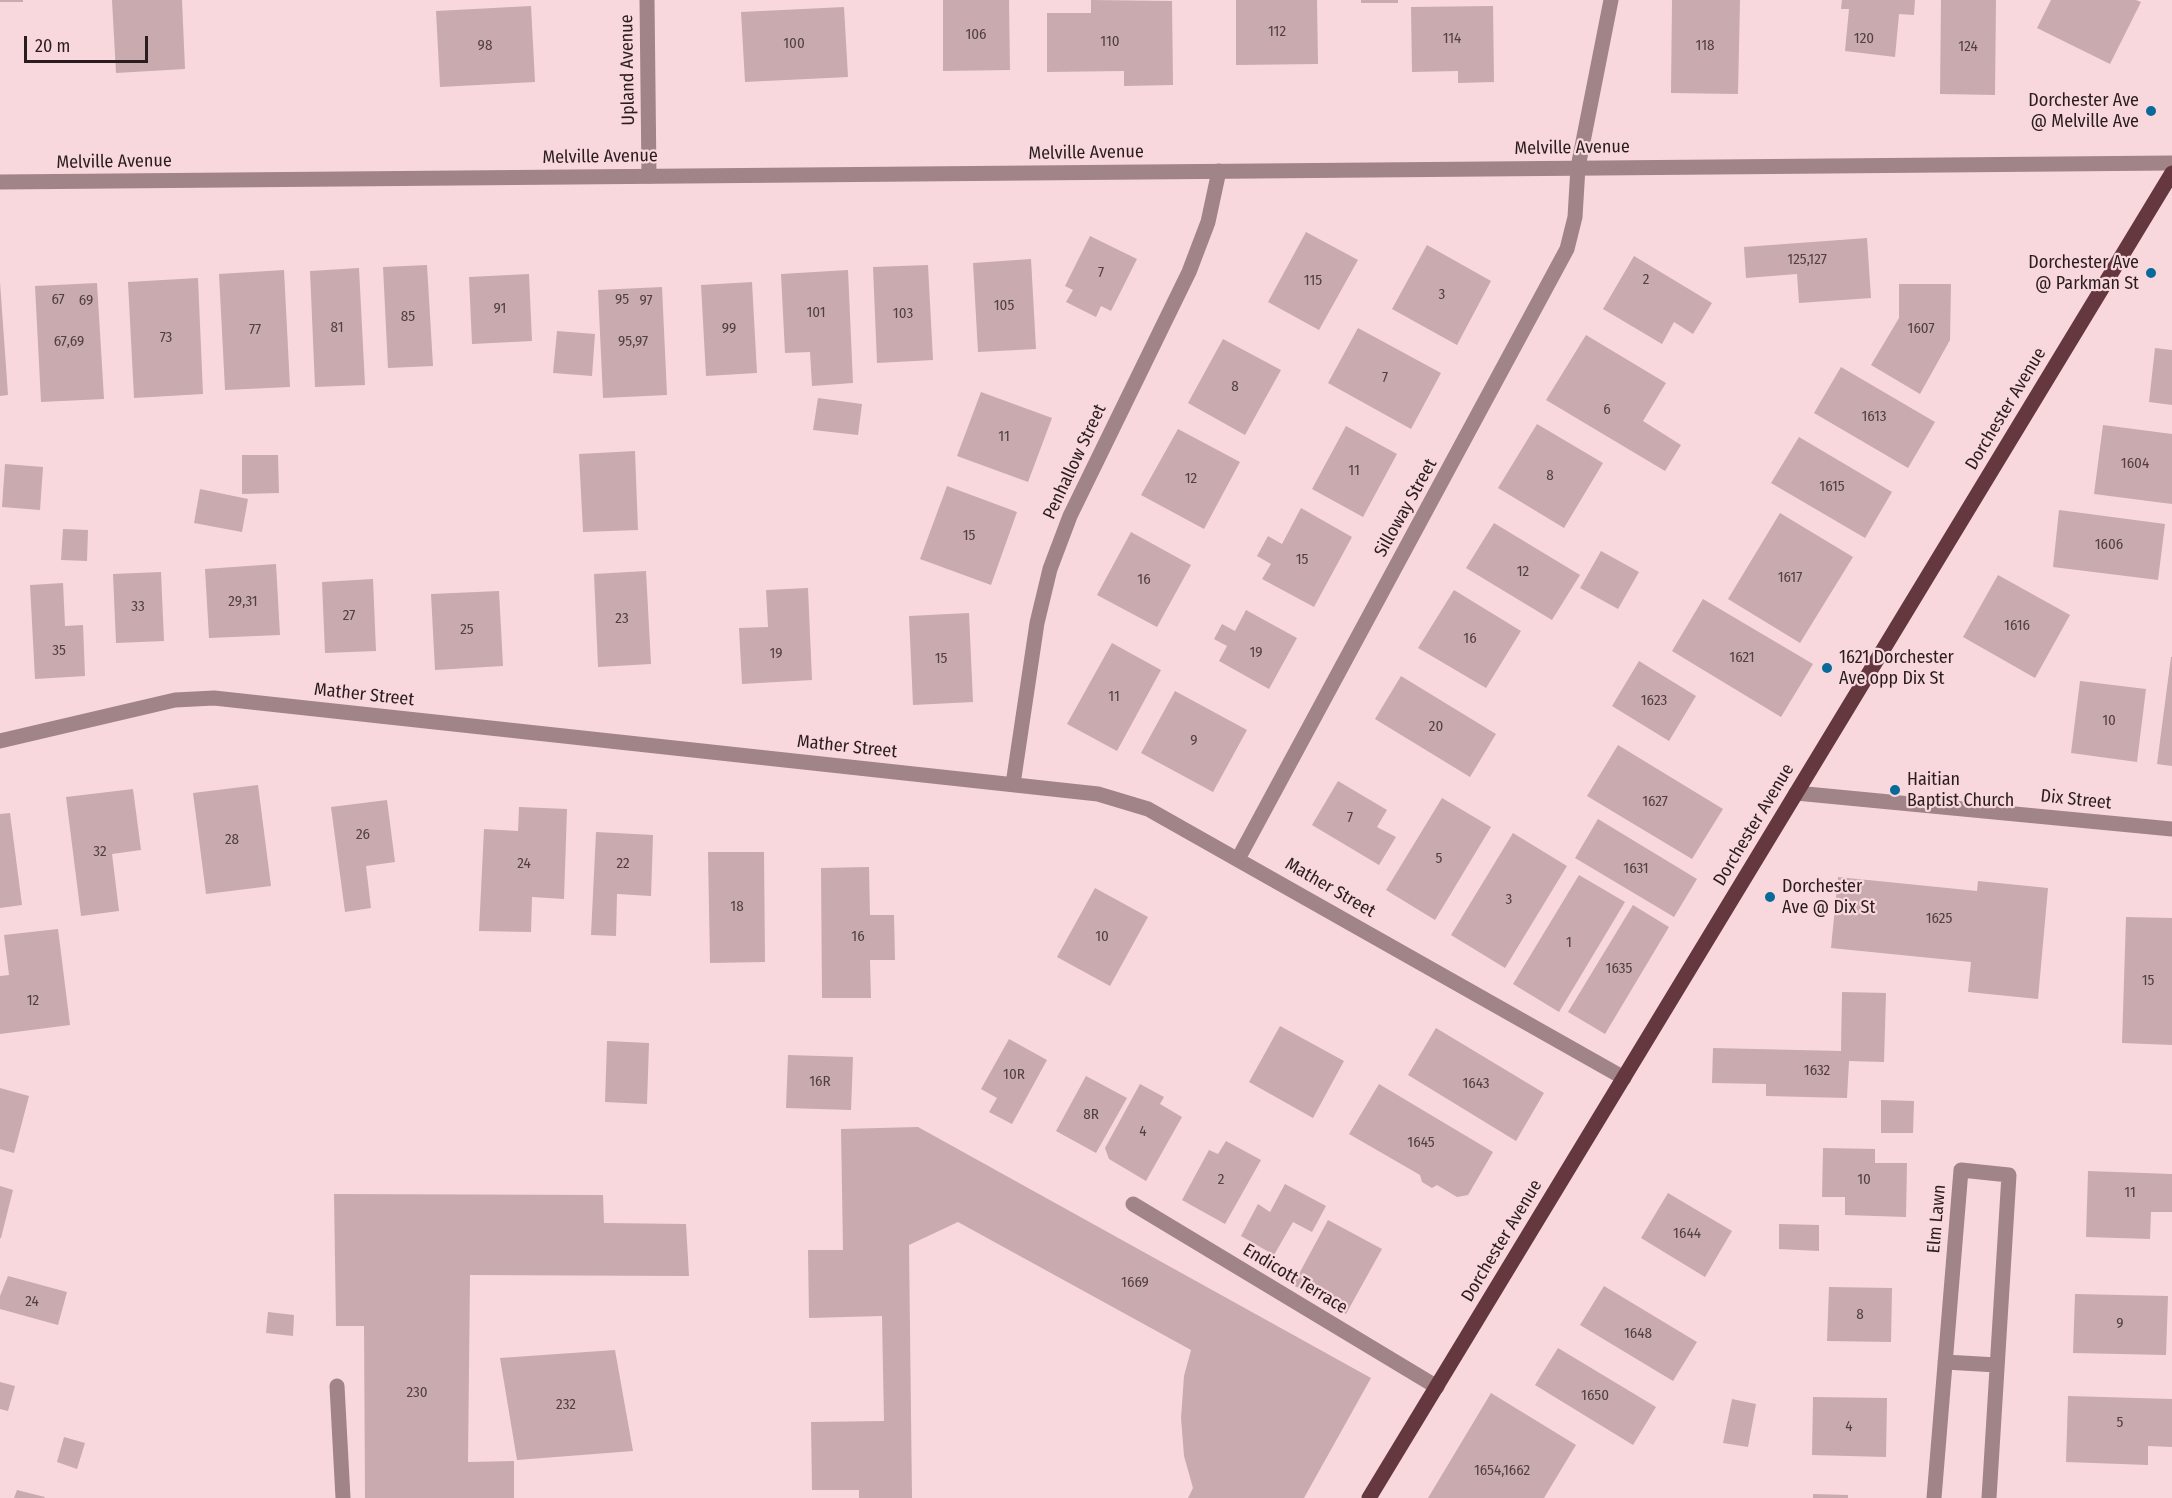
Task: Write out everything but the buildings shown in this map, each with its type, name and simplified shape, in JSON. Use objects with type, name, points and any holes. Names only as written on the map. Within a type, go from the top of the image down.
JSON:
[{"type":"main road","name":"Dorchester Avenue","points":[[1369,1498],[2172,173]]},
{"type":"street","name":"Upland Avenue","points":[[647,0],[649,176]]},
{"type":"street","name":"Silloway Street","points":[[1238,859],[1559,267],[1575,217],[1578,167],[1611,0]]},
{"type":"street","name":"Melville Avenue","points":[[0,182],[2172,163]]},
{"type":"street","name":"Penhallow Street","points":[[1013,784],[1037,623],[1053,560],[1082,490],[1189,272],[1208,222],[1219,171]]},
{"type":"street","name":"Mather Street","points":[[0,741],[175,700],[214,698],[1098,794],[1132,802],[1238,859],[1624,1078]]},
{"type":"street","name":"Dix Street","points":[[1796,793],[2172,829]]},
{"type":"street","name":"Elm Lawn","points":[[1934,1498],[1961,1170],[2008,1175],[1989,1498]]},
{"type":"street","name":"Endicott Terrace","points":[[1133,1204],[1437,1387]]},
{"type":"street","points":[[1945,1362],[1997,1365]]},
{"type":"street","points":[[337,1386],[343,1498]]},
{"type":"place","name":"Dorchester Ave @ Melville Ave","points":[[2151,111]]},
{"type":"place","name":"Dorchester Ave @ Parkman St","points":[[2151,273]]},
{"type":"place","name":"1621 Dorchester Ave opp Dix St","points":[[1827,668]]},
{"type":"place","name":"Haitian Baptist Church","points":[[1895,790]]},
{"type":"place","name":"Dorchester Ave @ Dix St","points":[[1770,897]]}]
